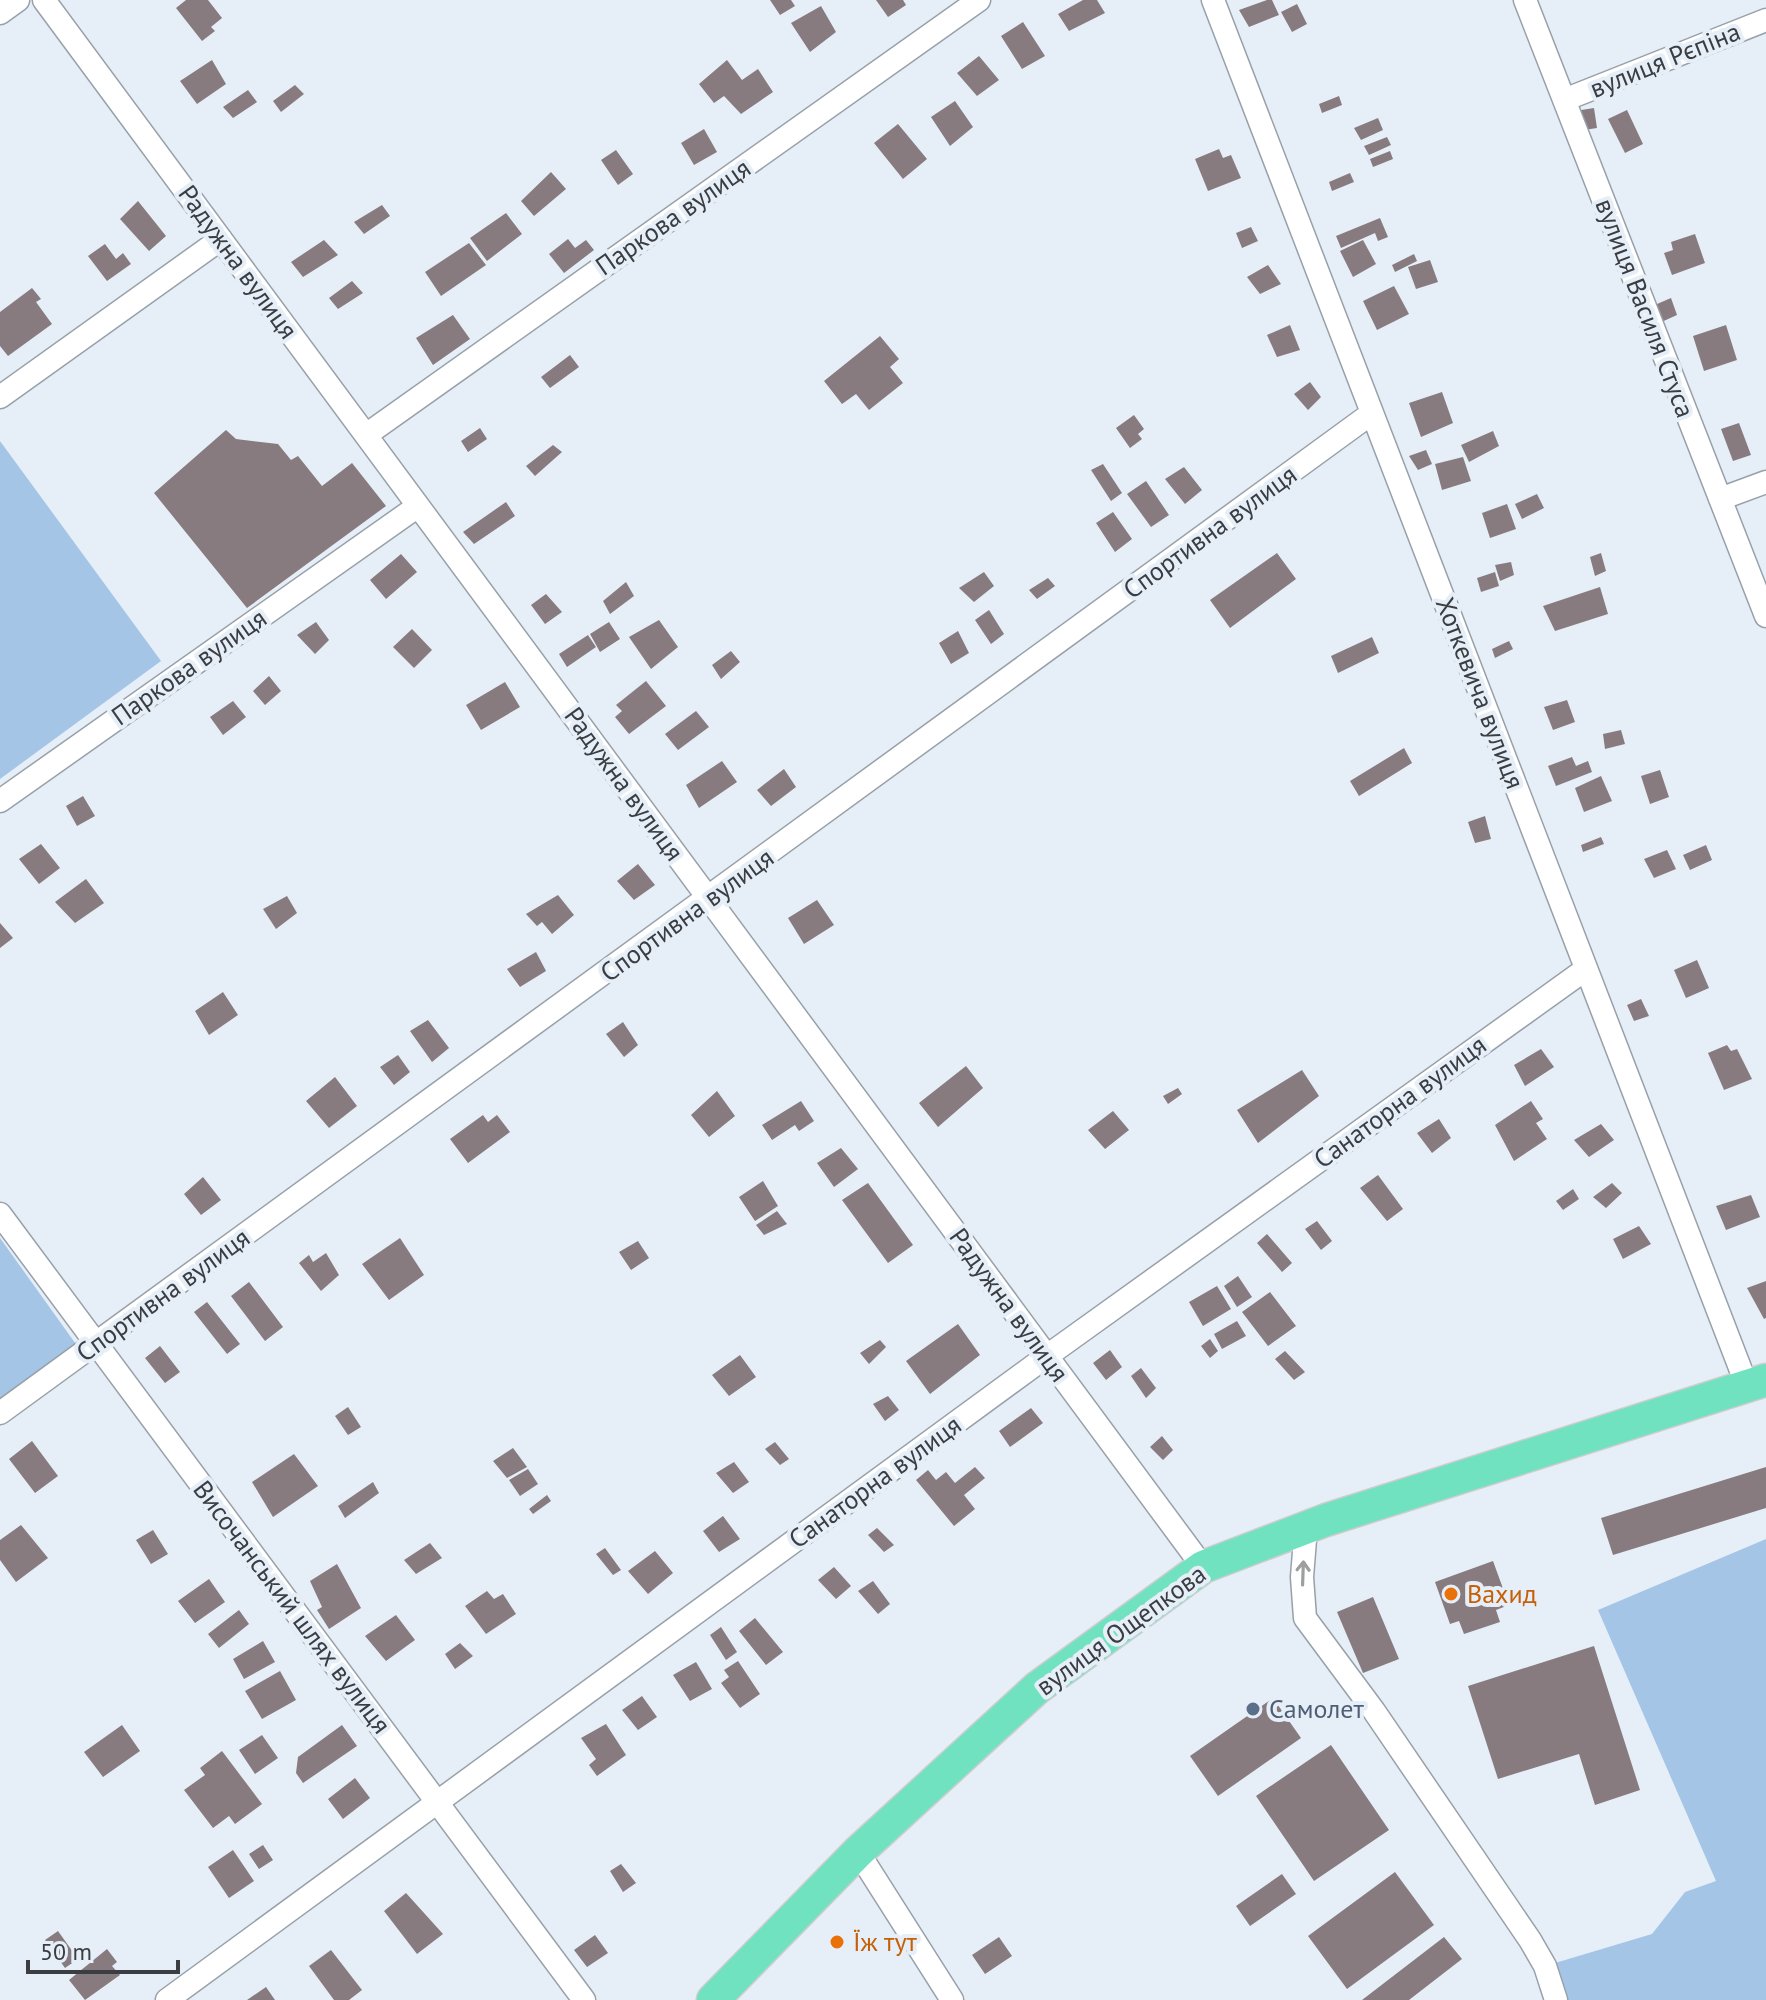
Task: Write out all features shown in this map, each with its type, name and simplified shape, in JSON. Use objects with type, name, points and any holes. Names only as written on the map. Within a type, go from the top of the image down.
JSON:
[{"type":"highway","name":"вулиця Ощепкова","points":[[713,2000],[858,1852],[1037,1688],[1203,1567],[1306,1527],[1757,1383]]},
{"type":"street","points":[[0,13],[18,0]]},
{"type":"street","name":"Радужна вулиця","points":[[44,0],[1203,1567]]},
{"type":"street","name":"Паркова вулиця","points":[[366,435],[979,0]]},
{"type":"street","name":"Хоткевича вулиця","points":[[1213,0],[1586,969],[1757,1383]]},
{"type":"street","name":"вулиця Василя Стуса","points":[[1525,0],[1766,616]]},
{"type":"street","name":"вулиця Рєпіна","points":[[1564,100],[1766,20]]},
{"type":"street","points":[[0,397],[221,239]]},
{"type":"street","name":"Спортивна вулиця","points":[[0,1413],[1372,413]]},
{"type":"street","points":[[1720,499],[1766,482]]},
{"type":"street","name":"Паркова вулиця","points":[[0,801],[418,506]]},
{"type":"street","name":"Санаторна вулиця","points":[[167,2000],[1047,1356],[1586,969]]},
{"type":"street","name":"Височанський шлях вулиця","points":[[0,1214],[584,2000]]},
{"type":"street","points":[[1306,1527],[1302,1577],[1305,1618],[1374,1711],[1545,1966],[1556,2000]]},
{"type":"street","points":[[858,1852],[952,2000]]},
{"type":"shaded area","points":[[0,441],[161,661],[0,779]]},
{"type":"shaded area","points":[[0,1238],[78,1347],[0,1403]]},
{"type":"shaded area","points":[[1766,1539],[1766,2000],[1562,2000],[1545,1966],[1652,1934],[1685,1892],[1716,1881],[1598,1610]]},
{"type":"building","points":[[186,0],[208,0],[222,18],[211,27],[215,31],[202,41],[176,8]]},
{"type":"building","points":[[770,0],[791,0],[795,6],[780,15]]},
{"type":"building","points":[[876,0],[903,0],[906,5],[888,17]]},
{"type":"building","points":[[1083,0],[1097,0],[1105,13],[1069,31],[1058,14]]},
{"type":"building","points":[[1272,0],[1279,15],[1249,27],[1239,10]]},
{"type":"building","points":[[1297,4],[1307,24],[1292,32],[1281,12]]},
{"type":"building","points":[[821,6],[836,32],[810,52],[791,23]]},
{"type":"building","points":[[1023,22],[1045,56],[1022,69],[1001,36]]},
{"type":"building","points":[[979,56],[999,80],[977,96],[957,73]]},
{"type":"building","points":[[212,60],[226,84],[197,104],[180,81]]},
{"type":"building","points":[[727,60],[742,80],[758,69],[773,92],[741,114],[724,96],[714,103],[699,84]]},
{"type":"building","points":[[295,85],[304,94],[281,112],[273,101]]},
{"type":"building","points":[[248,90],[257,102],[233,118],[223,107]]},
{"type":"building","points":[[1339,96],[1342,105],[1322,113],[1319,104]]},
{"type":"building","points":[[955,101],[973,127],[950,146],[931,117]]},
{"type":"building","points":[[1594,108],[1597,128],[1578,131],[1575,111]]},
{"type":"building","points":[[1627,110],[1643,144],[1625,153],[1608,119]]},
{"type":"building","points":[[1378,118],[1383,130],[1361,140],[1354,128]]},
{"type":"building","points":[[898,124],[927,159],[903,179],[874,143]]},
{"type":"building","points":[[704,129],[717,152],[694,165],[681,143]]},
{"type":"building","points":[[1387,137],[1391,145],[1369,155],[1364,146]]},
{"type":"building","points":[[1219,149],[1223,158],[1231,155],[1241,178],[1208,191],[1195,159]]},
{"type":"building","points":[[616,150],[633,174],[618,185],[601,160]]},
{"type":"building","points":[[1390,151],[1393,159],[1373,167],[1370,159]]},
{"type":"building","points":[[551,172],[566,189],[534,216],[521,201]]},
{"type":"building","points":[[1350,173],[1354,182],[1332,191],[1329,182]]},
{"type":"building","points":[[138,201],[166,236],[149,251],[120,219]]},
{"type":"building","points":[[382,205],[390,216],[364,234],[354,222]]},
{"type":"building","points":[[506,213],[522,234],[487,261],[470,238]]},
{"type":"building","points":[[1380,218],[1388,237],[1378,241],[1375,233],[1341,248],[1336,236]]},
{"type":"building","points":[[1251,227],[1258,241],[1242,248],[1236,233]]},
{"type":"building","points":[[1695,234],[1705,263],[1672,275],[1664,253],[1673,250],[1671,242]]},
{"type":"building","points":[[568,239],[575,248],[586,240],[594,250],[564,273],[549,254]]},
{"type":"building","points":[[324,240],[338,255],[303,277],[291,262]]},
{"type":"building","points":[[1363,240],[1376,264],[1353,277],[1340,251]]},
{"type":"building","points":[[469,243],[486,265],[441,296],[425,272]]},
{"type":"building","points":[[105,244],[116,259],[123,253],[131,264],[107,281],[88,256]]},
{"type":"building","points":[[1414,254],[1417,261],[1395,272],[1392,265]]},
{"type":"building","points":[[1430,260],[1438,282],[1416,289],[1408,267]]},
{"type":"building","points":[[1268,265],[1281,284],[1260,294],[1247,277]]},
{"type":"building","points":[[352,281],[363,293],[338,309],[329,298]]},
{"type":"building","points":[[1394,286],[1409,314],[1377,330],[1363,301]]},
{"type":"building","points":[[32,288],[41,299],[36,302],[52,324],[8,356],[0,346],[0,312]]},
{"type":"building","points":[[1671,298],[1677,315],[1657,324],[1650,307]]},
{"type":"building","points":[[453,315],[470,339],[433,365],[416,338]]},
{"type":"building","points":[[1290,325],[1300,350],[1277,357],[1267,335]]},
{"type":"building","points":[[1726,325],[1737,360],[1704,371],[1693,336]]},
{"type":"building","points":[[880,336],[899,359],[890,367],[903,383],[869,410],[856,394],[842,404],[824,381]]},
{"type":"building","points":[[570,355],[579,367],[550,388],[541,377]]},
{"type":"building","points":[[1310,382],[1321,397],[1308,410],[1294,394]]},
{"type":"building","points":[[1442,392],[1453,423],[1421,437],[1409,403]]},
{"type":"building","points":[[1134,415],[1144,429],[1138,434],[1142,439],[1130,448],[1116,428]]},
{"type":"building","points":[[1739,423],[1751,455],[1733,461],[1721,429]]},
{"type":"building","points":[[480,428],[487,439],[468,452],[461,441]]},
{"type":"building","points":[[226,430],[236,439],[278,444],[291,460],[298,456],[322,486],[352,463],[386,506],[247,608],[154,493]]},
{"type":"building","points":[[1493,431],[1499,446],[1469,462],[1461,445]]},
{"type":"building","points":[[553,445],[562,452],[535,476],[526,466]]},
{"type":"building","points":[[1426,450],[1432,464],[1418,470],[1409,456]]},
{"type":"building","points":[[1463,457],[1471,481],[1442,490],[1435,464]]},
{"type":"building","points":[[1103,464],[1122,493],[1111,501],[1091,470]]},
{"type":"building","points":[[1184,467],[1202,490],[1185,504],[1165,479]]},
{"type":"building","points":[[1146,481],[1169,515],[1151,527],[1127,494]]},
{"type":"building","points":[[1537,494],[1544,508],[1522,519],[1515,504]]},
{"type":"building","points":[[506,502],[515,516],[474,544],[463,532]]},
{"type":"building","points":[[1507,504],[1516,529],[1490,538],[1482,513]]},
{"type":"building","points":[[1113,512],[1132,539],[1115,552],[1096,523]]},
{"type":"building","points":[[1277,553],[1296,579],[1230,628],[1210,600]]},
{"type":"building","points":[[1601,553],[1606,571],[1595,576],[1590,557]]},
{"type":"building","points":[[401,554],[417,572],[386,599],[370,580]]},
{"type":"building","points":[[1511,562],[1514,575],[1500,581],[1495,565]]},
{"type":"building","points":[[984,572],[994,586],[974,602],[959,588]]},
{"type":"building","points":[[1495,572],[1499,586],[1481,592],[1477,578]]},
{"type":"building","points":[[1048,578],[1055,586],[1037,599],[1029,590]]},
{"type":"building","points":[[626,582],[634,596],[610,614],[603,601]]},
{"type":"building","points":[[1600,587],[1608,614],[1555,631],[1543,606]]},
{"type":"building","points":[[546,594],[562,612],[545,624],[531,605]]},
{"type":"building","points":[[989,610],[1004,634],[991,644],[975,620]]},
{"type":"building","points":[[659,620],[678,647],[651,669],[629,637]]},
{"type":"building","points":[[316,622],[329,640],[315,654],[297,635]]},
{"type":"building","points":[[609,622],[620,639],[600,652],[590,634]]},
{"type":"building","points":[[412,629],[432,650],[414,668],[393,647]]},
{"type":"building","points":[[958,631],[969,653],[951,664],[939,643]]},
{"type":"building","points":[[588,635],[596,647],[567,667],[559,654]]},
{"type":"building","points":[[1372,637],[1379,653],[1338,673],[1331,656]]},
{"type":"building","points":[[1509,641],[1513,649],[1495,658],[1492,649]]},
{"type":"building","points":[[731,651],[740,662],[721,679],[712,665]]},
{"type":"building","points":[[269,676],[281,691],[265,705],[253,691]]},
{"type":"building","points":[[646,681],[666,706],[629,734],[615,717],[622,711],[616,705]]},
{"type":"building","points":[[505,682],[520,707],[481,730],[466,705]]},
{"type":"building","points":[[1567,700],[1575,722],[1553,730],[1544,707]]},
{"type":"building","points":[[233,701],[246,717],[223,735],[210,717]]},
{"type":"building","points":[[696,711],[709,727],[678,750],[665,734]]},
{"type":"building","points":[[1621,730],[1625,744],[1605,749],[1603,734]]},
{"type":"building","points":[[1404,748],[1412,763],[1359,796],[1350,781]]},
{"type":"building","points":[[1572,757],[1576,766],[1588,761],[1592,772],[1556,786],[1548,766]]},
{"type":"building","points":[[722,761],[737,782],[699,808],[686,785]]},
{"type":"building","points":[[784,769],[796,787],[771,806],[757,790]]},
{"type":"building","points":[[1660,770],[1669,797],[1650,804],[1641,776]]},
{"type":"building","points":[[1601,776],[1612,801],[1584,812],[1575,788]]},
{"type":"building","points":[[83,796],[95,816],[77,826],[66,806]]},
{"type":"building","points":[[1485,816],[1491,839],[1475,843],[1468,822]]},
{"type":"building","points":[[1601,837],[1604,844],[1583,852],[1581,845]]},
{"type":"building","points":[[41,844],[60,868],[39,884],[19,859]]},
{"type":"building","points":[[1706,845],[1712,860],[1690,870],[1683,855]]},
{"type":"building","points":[[1667,850],[1676,869],[1654,878],[1644,859]]},
{"type":"building","points":[[638,864],[655,885],[634,900],[617,881]]},
{"type":"building","points":[[86,879],[104,903],[75,923],[55,902]]},
{"type":"building","points":[[558,895],[574,915],[552,934],[542,922],[537,926],[526,914]]},
{"type":"building","points":[[287,896],[297,913],[276,929],[263,909]]},
{"type":"building","points":[[817,900],[834,925],[804,944],[788,918]]},
{"type":"building","points":[[0,923],[13,938],[0,948]]},
{"type":"building","points":[[536,952],[546,971],[520,987],[507,969]]},
{"type":"building","points":[[1697,960],[1709,988],[1686,998],[1674,970]]},
{"type":"building","points":[[223,992],[238,1015],[209,1035],[195,1011]]},
{"type":"building","points":[[1641,999],[1649,1016],[1634,1021],[1627,1005]]},
{"type":"building","points":[[428,1020],[449,1048],[432,1062],[410,1031]]},
{"type":"building","points":[[623,1022],[638,1045],[624,1057],[606,1034]]},
{"type":"building","points":[[1727,1045],[1731,1051],[1737,1049],[1752,1079],[1724,1090],[1708,1053]]},
{"type":"building","points":[[1541,1049],[1554,1067],[1525,1086],[1514,1065]]},
{"type":"building","points":[[398,1055],[410,1072],[394,1085],[380,1067]]},
{"type":"building","points":[[966,1066],[983,1088],[938,1127],[919,1103]]},
{"type":"building","points":[[1302,1070],[1319,1096],[1258,1143],[1237,1110]]},
{"type":"building","points":[[335,1077],[357,1106],[329,1128],[306,1101]]},
{"type":"building","points":[[1178,1088],[1182,1094],[1168,1104],[1163,1096]]},
{"type":"building","points":[[717,1091],[735,1116],[709,1137],[691,1115]]},
{"type":"building","points":[[801,1101],[814,1121],[799,1131],[795,1125],[772,1140],[762,1125]]},
{"type":"building","points":[[1531,1101],[1543,1119],[1536,1123],[1547,1139],[1514,1161],[1495,1125]]},
{"type":"building","points":[[1113,1111],[1129,1130],[1105,1149],[1088,1130]]},
{"type":"building","points":[[483,1115],[488,1122],[497,1115],[510,1132],[468,1163],[450,1139]]},
{"type":"building","points":[[1439,1119],[1451,1138],[1432,1153],[1417,1133]]},
{"type":"building","points":[[1601,1124],[1614,1140],[1589,1157],[1574,1140]]},
{"type":"building","points":[[841,1148],[858,1169],[834,1187],[817,1163]]},
{"type":"building","points":[[1378,1175],[1403,1209],[1387,1221],[1360,1188]]},
{"type":"building","points":[[203,1177],[221,1200],[201,1215],[184,1194]]},
{"type":"building","points":[[763,1181],[778,1206],[755,1221],[739,1197]]},
{"type":"building","points":[[868,1183],[913,1245],[888,1263],[842,1200]]},
{"type":"building","points":[[1612,1183],[1622,1193],[1606,1208],[1593,1197]]},
{"type":"building","points":[[1573,1189],[1579,1199],[1563,1210],[1556,1201]]},
{"type":"building","points":[[1751,1195],[1760,1217],[1726,1230],[1716,1206]]},
{"type":"building","points":[[777,1211],[787,1224],[764,1235],[756,1225]]},
{"type":"building","points":[[1317,1221],[1332,1241],[1321,1250],[1305,1229]]},
{"type":"building","points":[[1639,1226],[1651,1244],[1623,1259],[1613,1239]]},
{"type":"building","points":[[1267,1234],[1292,1263],[1282,1272],[1257,1243]]},
{"type":"building","points":[[400,1238],[424,1275],[389,1300],[362,1264]]},
{"type":"building","points":[[638,1241],[649,1258],[631,1270],[619,1252]]},
{"type":"building","points":[[326,1253],[339,1275],[321,1291],[299,1263],[309,1255],[313,1262]]},
{"type":"building","points":[[1238,1276],[1252,1297],[1237,1307],[1224,1286]]},
{"type":"building","points":[[1766,1281],[1766,1318],[1764,1319],[1747,1288]]},
{"type":"building","points":[[249,1282],[283,1327],[265,1341],[231,1296]]},
{"type":"building","points":[[1217,1286],[1231,1309],[1203,1326],[1189,1302]]},
{"type":"building","points":[[1270,1292],[1296,1326],[1268,1346],[1242,1312]]},
{"type":"building","points":[[207,1302],[240,1344],[227,1354],[194,1312]]},
{"type":"building","points":[[1237,1321],[1246,1336],[1222,1349],[1214,1334]]},
{"type":"building","points":[[958,1324],[980,1355],[930,1394],[906,1361]]},
{"type":"building","points":[[1210,1339],[1218,1351],[1210,1358],[1201,1346]]},
{"type":"building","points":[[880,1340],[886,1347],[869,1364],[860,1353]]},
{"type":"building","points":[[160,1346],[180,1372],[165,1383],[145,1358]]},
{"type":"building","points":[[1110,1350],[1122,1367],[1106,1380],[1093,1363]]},
{"type":"building","points":[[1285,1351],[1305,1372],[1294,1380],[1275,1359]]},
{"type":"building","points":[[740,1355],[756,1377],[729,1396],[712,1375]]},
{"type":"building","points":[[1141,1368],[1156,1388],[1146,1398],[1131,1376]]},
{"type":"building","points":[[888,1396],[899,1410],[885,1421],[873,1404]]},
{"type":"building","points":[[348,1407],[361,1427],[348,1435],[335,1416]]},
{"type":"building","points":[[1031,1408],[1043,1423],[1010,1447],[999,1431]]},
{"type":"building","points":[[1162,1436],[1173,1450],[1163,1460],[1150,1447]]},
{"type":"building","points":[[32,1441],[58,1476],[35,1493],[9,1459]]},
{"type":"building","points":[[775,1442],[789,1459],[780,1465],[765,1449]]},
{"type":"building","points":[[513,1448],[527,1467],[507,1478],[493,1461]]},
{"type":"building","points":[[294,1454],[318,1486],[273,1517],[252,1482]]},
{"type":"building","points":[[734,1462],[749,1482],[733,1493],[716,1473]]},
{"type":"building","points":[[975,1467],[985,1478],[964,1495],[975,1509],[954,1526],[916,1480],[928,1470],[936,1480],[946,1472],[955,1483]]},
{"type":"building","points":[[1766,1467],[1766,1508],[1613,1555],[1601,1518]]},
{"type":"building","points":[[528,1469],[538,1484],[520,1496],[509,1480]]},
{"type":"building","points":[[373,1482],[379,1493],[345,1518],[338,1506]]},
{"type":"building","points":[[547,1495],[551,1501],[533,1514],[529,1509]]},
{"type":"building","points":[[723,1516],[740,1539],[719,1552],[703,1531]]},
{"type":"building","points":[[21,1525],[48,1558],[16,1582],[0,1560],[0,1540]]},
{"type":"building","points":[[877,1528],[894,1545],[884,1552],[868,1535]]},
{"type":"building","points":[[153,1530],[168,1554],[151,1564],[136,1540]]},
{"type":"building","points":[[430,1543],[442,1558],[416,1574],[404,1560]]},
{"type":"building","points":[[605,1548],[621,1570],[613,1575],[596,1554]]},
{"type":"building","points":[[655,1551],[673,1573],[648,1594],[628,1571]]},
{"type":"building","points":[[1493,1561],[1509,1605],[1496,1610],[1500,1622],[1464,1634],[1459,1621],[1450,1624],[1435,1582]]},
{"type":"building","points":[[337,1564],[361,1608],[329,1629],[317,1610],[322,1607],[310,1581]]},
{"type":"building","points":[[834,1567],[851,1586],[836,1599],[818,1580]]},
{"type":"building","points":[[209,1579],[225,1602],[195,1623],[178,1601]]},
{"type":"building","points":[[873,1581],[890,1604],[878,1614],[858,1591]]},
{"type":"building","points":[[487,1591],[494,1599],[503,1594],[516,1614],[486,1634],[465,1606]]},
{"type":"building","points":[[1373,1597],[1399,1659],[1363,1673],[1337,1612]]},
{"type":"building","points":[[239,1610],[249,1624],[219,1648],[208,1634]]},
{"type":"building","points":[[396,1615],[415,1640],[386,1661],[365,1636]]},
{"type":"building","points":[[755,1618],[783,1652],[766,1665],[739,1631]]},
{"type":"building","points":[[721,1627],[737,1652],[726,1660],[710,1635]]},
{"type":"building","points":[[263,1641],[275,1662],[244,1679],[233,1659]]},
{"type":"building","points":[[460,1643],[473,1656],[455,1669],[445,1654]]},
{"type":"building","points":[[1594,1646],[1640,1790],[1595,1805],[1579,1754],[1498,1779],[1468,1686]]},
{"type":"building","points":[[738,1661],[760,1694],[740,1708],[721,1683],[729,1677],[724,1670]]},
{"type":"building","points":[[696,1662],[712,1689],[690,1701],[673,1675]]},
{"type":"building","points":[[280,1671],[296,1700],[262,1719],[245,1691]]},
{"type":"building","points":[[642,1696],[657,1717],[638,1730],[622,1710]]},
{"type":"building","points":[[1273,1698],[1301,1738],[1218,1796],[1190,1756]]},
{"type":"building","points":[[606,1724],[626,1755],[597,1776],[589,1765],[596,1759],[581,1738]]},
{"type":"building","points":[[122,1725],[140,1751],[103,1777],[84,1752]]},
{"type":"building","points":[[342,1725],[357,1746],[303,1783],[296,1773],[298,1757]]},
{"type":"building","points":[[262,1735],[278,1758],[255,1774],[239,1750]]},
{"type":"building","points":[[1331,1745],[1389,1830],[1314,1881],[1256,1796]]},
{"type":"building","points":[[222,1751],[262,1804],[235,1824],[229,1816],[213,1828],[184,1790],[205,1775],[200,1768]]},
{"type":"building","points":[[355,1778],[370,1798],[343,1819],[328,1799]]},
{"type":"building","points":[[263,1845],[273,1860],[259,1869],[249,1854]]},
{"type":"building","points":[[233,1850],[254,1881],[229,1898],[208,1867]]},
{"type":"building","points":[[621,1864],[636,1883],[623,1892],[610,1871]]},
{"type":"building","points":[[1395,1872],[1434,1925],[1347,1989],[1308,1936]]},
{"type":"building","points":[[1282,1874],[1296,1894],[1250,1926],[1236,1906]]},
{"type":"building","points":[[406,1893],[443,1934],[417,1954],[384,1911]]},
{"type":"building","points":[[58,1931],[78,1959],[65,1968],[45,1940]]},
{"type":"building","points":[[595,1935],[608,1953],[587,1967],[574,1950]]},
{"type":"building","points":[[999,1937],[1012,1956],[985,1974],[972,1955]]},
{"type":"building","points":[[1444,1937],[1462,1959],[1409,2000],[1362,2000]]},
{"type":"building","points":[[107,1949],[117,1962],[112,1966],[120,1975],[85,2000],[69,1980]]},
{"type":"building","points":[[331,1950],[362,1990],[349,2000],[334,2000],[309,1966]]},
{"type":"building","points":[[266,1987],[275,2000],[247,2000]]},
{"type":"place","name":"Вахид","points":[[1451,1594]]},
{"type":"place","name":"Самолет","points":[[1253,1709]]},
{"type":"place","name":"Їж тут","points":[[837,1942]]}]
